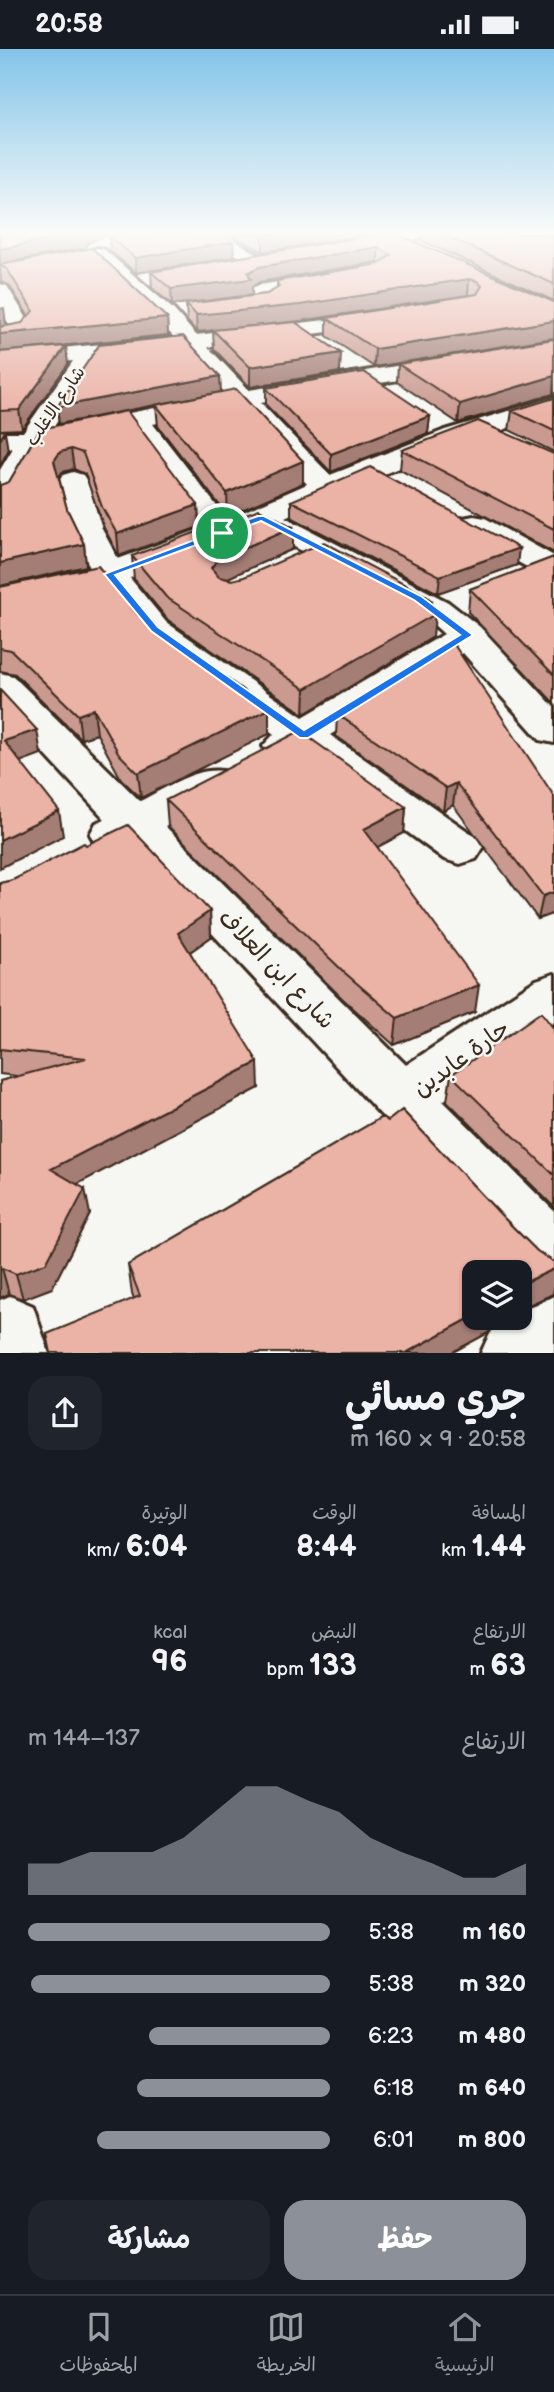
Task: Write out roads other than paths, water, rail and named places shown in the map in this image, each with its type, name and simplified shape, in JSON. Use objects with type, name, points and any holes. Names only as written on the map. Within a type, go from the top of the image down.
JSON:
[{"type":"street","points":[[0,336],[16,333],[22,328],[3,295]]},
{"type":"street","points":[[143,295],[245,398],[325,488]]},
{"type":"street","points":[[242,305],[272,295]]},
{"type":"street","points":[[0,361],[300,331],[390,318],[354,295]]},
{"type":"street","points":[[166,315],[191,312]]},
{"type":"street","points":[[300,331],[399,399]]},
{"type":"street","points":[[0,440],[31,440],[245,398],[554,347]]},
{"type":"street","name":"شارع الاغلب","points":[[0,496],[31,440],[91,352]]},
{"type":"street","points":[[0,599],[108,574],[261,517],[455,429],[554,405]]},
{"type":"street","points":[[136,419],[222,533]]},
{"type":"street","points":[[455,429],[511,445]]},
{"type":"street","points":[[371,469],[407,488]]},
{"type":"street","points":[[73,481],[88,529],[108,574],[154,629],[460,848]]},
{"type":"street","points":[[454,514],[552,565]]},
{"type":"street","points":[[261,517],[436,609],[467,635],[554,731]]},
{"type":"street","points":[[290,566],[324,550]]},
{"type":"street","points":[[512,580],[552,565]]},
{"type":"street","points":[[436,609],[474,595]]},
{"type":"street","points":[[74,854],[304,735],[467,635]]},
{"type":"street","name":"شارع ابن العلاف","points":[[0,684],[554,1255]]},
{"type":"street","name":"حارة عابدين","points":[[403,1099],[475,1046],[554,995]]},
{"type":"street","points":[[515,1353],[554,1329]]}]
